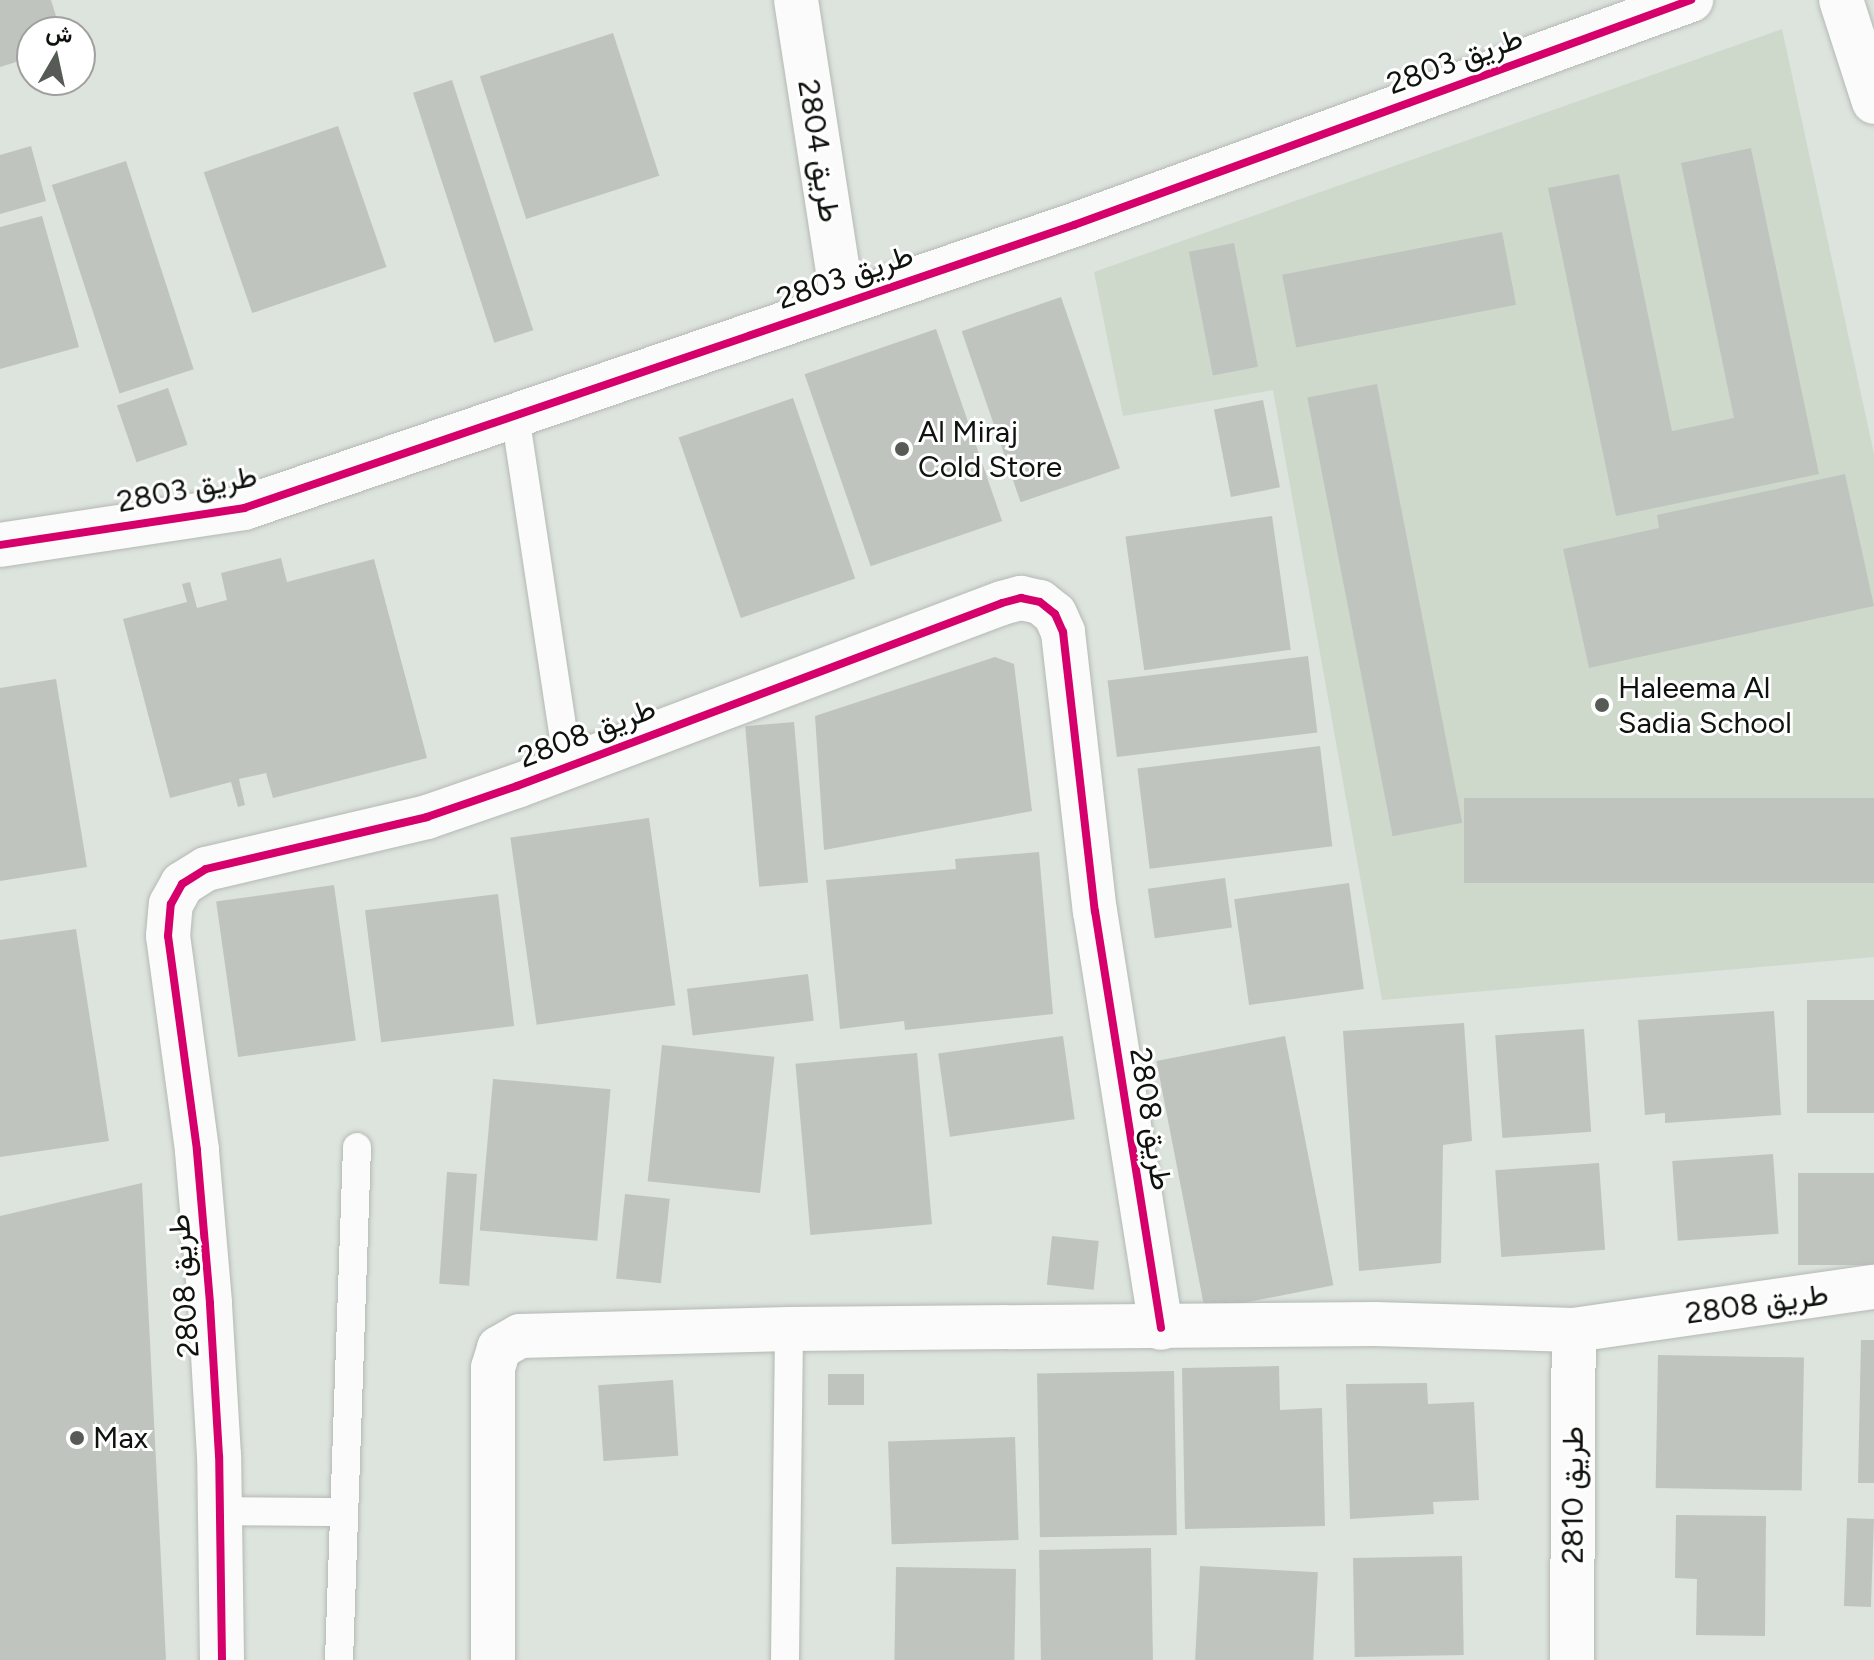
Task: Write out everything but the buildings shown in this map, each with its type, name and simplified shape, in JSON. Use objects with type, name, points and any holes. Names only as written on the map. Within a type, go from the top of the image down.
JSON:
[{"type":"street","name":"طريق 2804","points":[[796,0],[843,303]]},
{"type":"street","name":"طريق 2803","points":[[0,545],[244,508],[1088,219],[1691,0]]},
{"type":"street","points":[[1841,0],[1874,102]]},
{"type":"street","name":"طريق 2808","points":[[222,1660],[220,1511],[210,1303],[197,1150],[168,936],[171,904],[182,884],[206,869],[427,817],[1002,603],[1021,598],[1040,602],[1055,614],[1063,632],[1095,911],[1161,1328]]},
{"type":"street","name":"طريق 2808","points":[[493,1660],[493,1368],[499,1348],[520,1336],[789,1329],[1375,1324],[1574,1330],[1874,1287]]},
{"type":"street","name":"طريق 2810","points":[[1572,1660],[1574,1330]]},
{"type":"lane","points":[[515,415],[568,767]]},
{"type":"lane","points":[[339,1660],[357,1147]]},
{"type":"lane","points":[[785,1660],[789,1329]]},
{"type":"lane","points":[[220,1511],[344,1512]]},
{"type":"shaded area","name":"Haleema Al Sadia School","points":[[1782,29],[1874,454],[1874,957],[1382,1000],[1273,390],[1123,416],[1094,272]]},
{"type":"cycle path","points":[[0,545],[244,508],[1074,225],[1691,0]]},
{"type":"cycle path","points":[[222,1660],[219,1456],[210,1303],[197,1150],[168,936],[171,904],[182,884],[206,869],[427,817],[1002,603],[1021,598],[1040,602],[1055,614],[1063,632],[1095,911],[1161,1328]]},
{"type":"place","name":"Al Miraj Cold Store","points":[[902,449]]},
{"type":"place","name":"Haleema Al Sadia School","points":[[1602,705]]},
{"type":"place","name":"Max","points":[[77,1438]]}]
